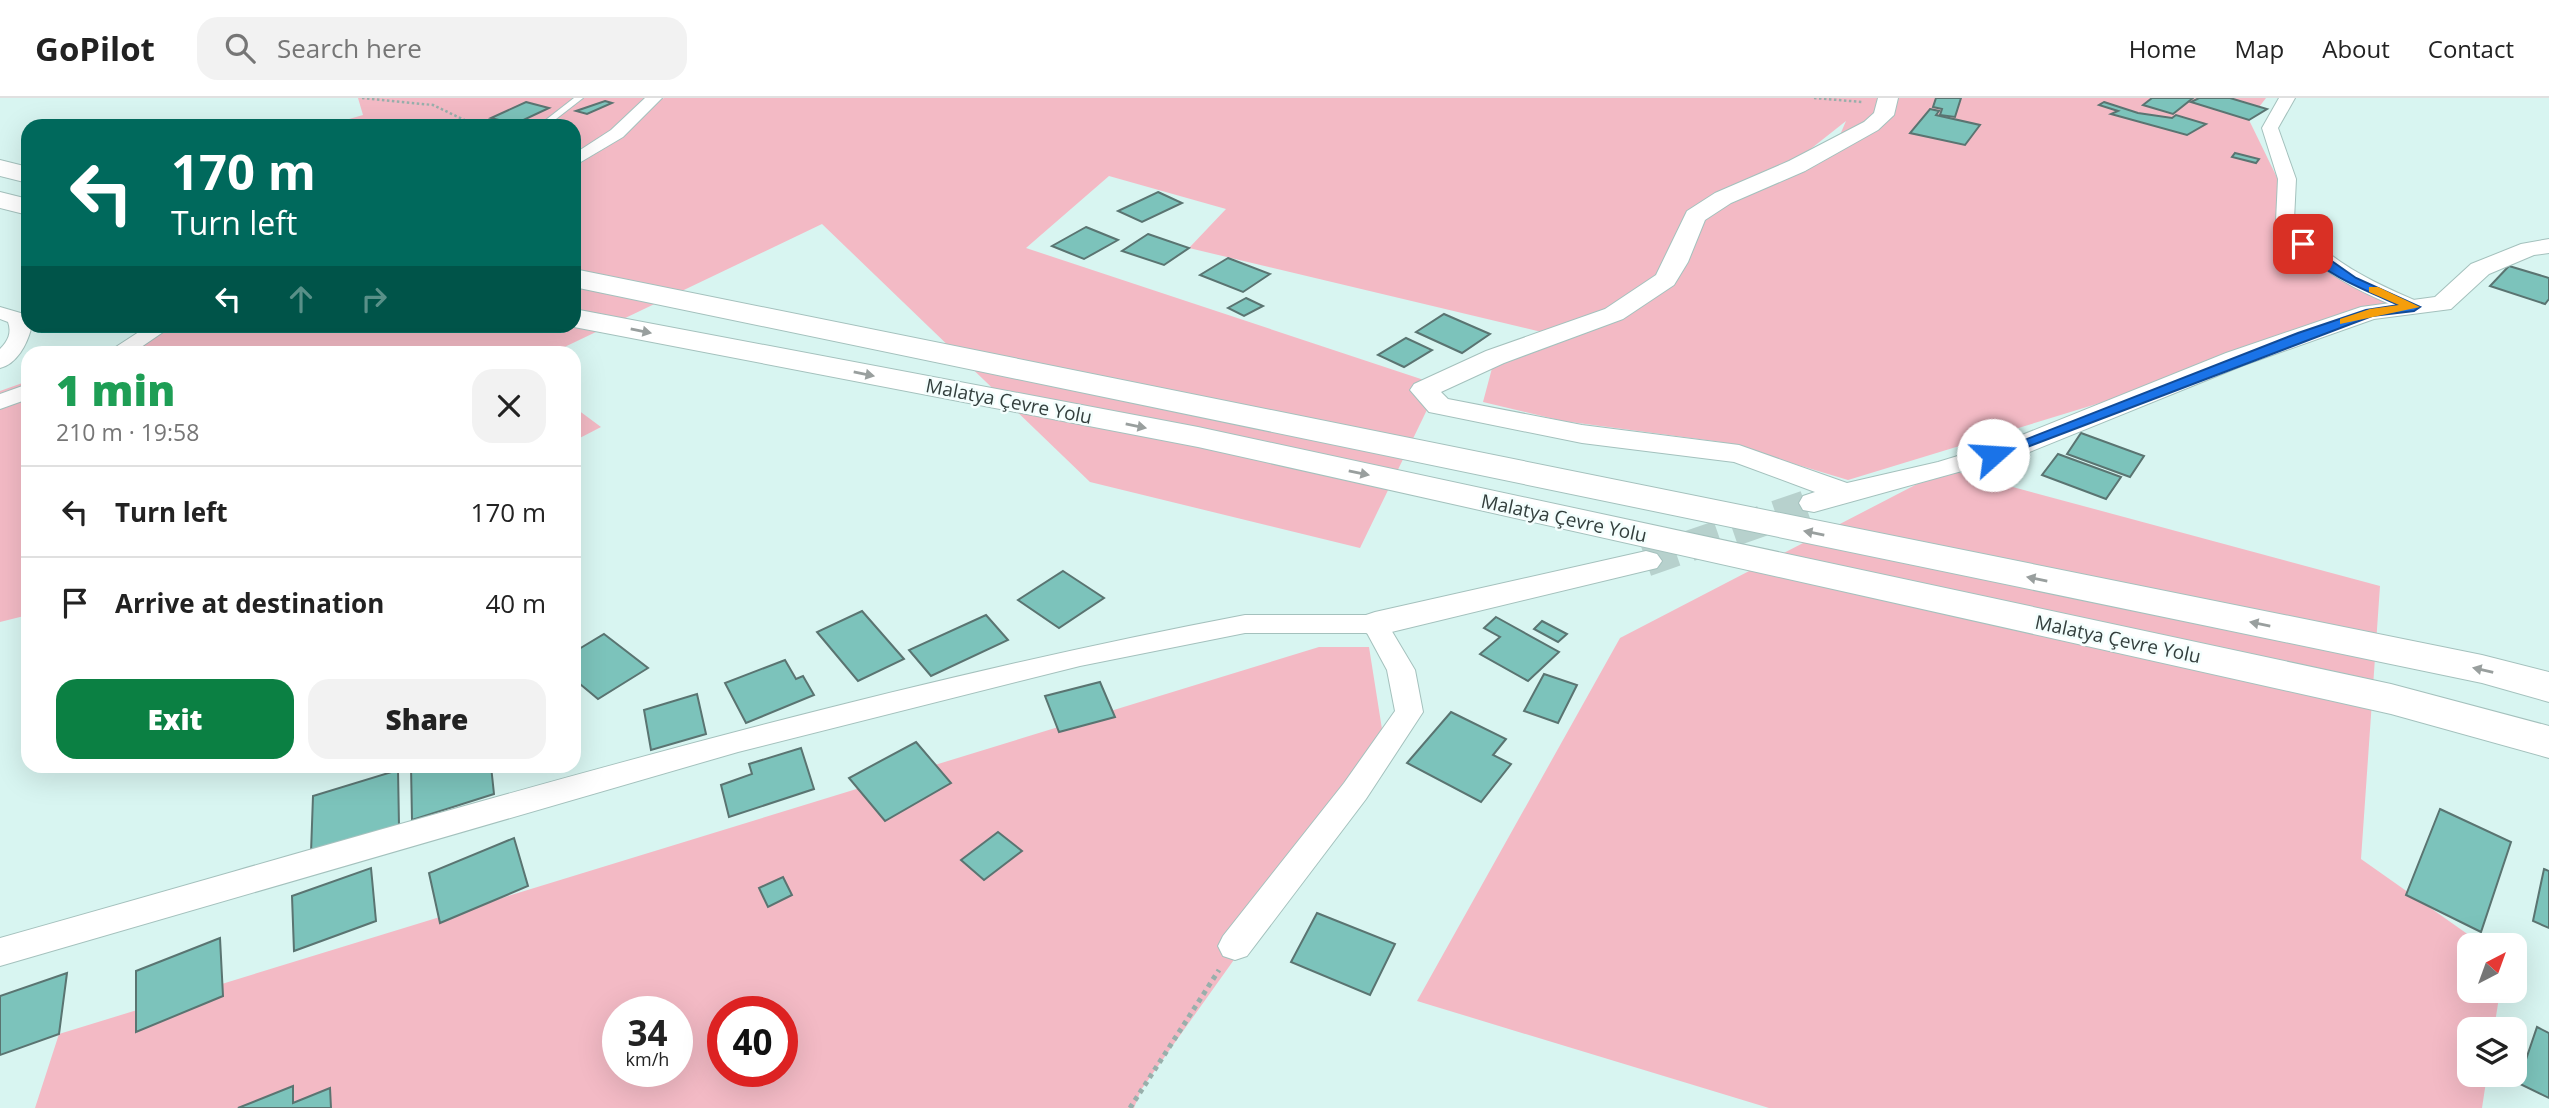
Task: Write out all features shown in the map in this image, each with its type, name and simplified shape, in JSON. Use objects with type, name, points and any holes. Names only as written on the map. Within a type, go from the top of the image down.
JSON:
[{"type":"highway","points":[[0,168],[21,173]]},
{"type":"highway","points":[[0,200],[21,205]]},
{"type":"highway","name":"Malatya Çevre Yolu","points":[[581,279],[2468,666],[2549,687]]},
{"type":"highway","name":"Malatya Çevre Yolu","points":[[581,319],[1198,437],[2391,699],[2549,742]]},
{"type":"street","points":[[581,157],[629,125],[654,98]]},
{"type":"street","points":[[2287,98],[2270,128],[2287,179],[2285,221],[2323,264],[2351,281],[2414,307]]},
{"type":"street","points":[[1845,493],[1740,454],[1582,434],[1440,406],[1424,390],[1495,357],[1560,337],[1614,314],[1665,280],[1676,262],[1695,216],[1723,198],[1797,166],[1871,126],[1884,115],[1888,101]]},
{"type":"street","points":[[1814,503],[1845,493],[1946,470],[2017,447],[2272,346],[2370,312],[2442,304],[2480,269],[2529,249],[2549,246]]},
{"type":"street","points":[[0,313],[17,318],[21,329],[17,342],[0,362]]},
{"type":"street","points":[[128,346],[150,333]]},
{"type":"street","points":[[0,402],[21,394]]},
{"type":"street","points":[[0,952],[738,741],[1080,656],[1245,624],[1375,624],[1646,561]]},
{"type":"street","points":[[1235,946],[1355,791],[1409,712],[1401,670],[1375,624]]},
{"type":"lane","points":[[551,119],[579,98]]},
{"type":"path","points":[[362,98],[433,105],[462,119]]},
{"type":"path","points":[[1814,98],[1888,101]]},
{"type":"path","points":[[1130,1108],[1235,946]]},
{"type":"shaded area","points":[[358,98],[649,98],[634,114],[664,98],[2266,98],[2249,120],[2287,198],[2303,244],[2414,307],[1848,480],[1721,442],[1563,421],[1483,402],[1495,357],[1554,335],[1189,248],[1226,209],[1109,176],[1026,248],[1439,385],[1360,548],[1090,482],[822,224],[567,346],[123,346],[153,333],[581,333],[581,119],[349,119],[363,115]],"holes":[[[1846,121],[1833,151],[1774,178]]]},
{"type":"shaded area","points":[[21,384],[21,617],[0,622],[0,391]]},
{"type":"shaded area","points":[[581,412],[601,427],[581,437]]},
{"type":"shaded area","points":[[1946,469],[2380,586],[2361,859],[2466,933],[2457,933],[2457,1003],[2498,1003],[2496,1017],[2457,1017],[2457,1087],[2485,1087],[2482,1108],[1769,1108],[1417,1001],[1620,638]]},
{"type":"shaded area","points":[[1319,647],[1369,647],[1385,748],[1141,1090],[1134,1108],[35,1108],[59,1034]]},
{"type":"building","points":[[1936,98],[1961,98],[1955,117],[1940,115],[1942,109],[1933,107]]},
{"type":"building","points":[[2152,98],[2193,98],[2173,114],[2143,105]]},
{"type":"building","points":[[2199,98],[2230,98],[2267,109],[2249,120],[2191,102]]},
{"type":"building","points":[[605,101],[612,103],[587,114],[576,111]]},
{"type":"building","points":[[526,102],[549,108],[526,119],[491,118]]},
{"type":"building","points":[[2104,102],[2138,113],[2172,118],[2176,115],[2206,124],[2187,135],[2111,114],[2118,111],[2099,105]]},
{"type":"building","points":[[1930,109],[1939,111],[1936,115],[1980,125],[1965,145],[1910,133]]},
{"type":"building","points":[[2235,153],[2259,159],[2256,163],[2232,157]]},
{"type":"building","points":[[1158,192],[1182,203],[1142,222],[1118,211]]},
{"type":"building","points":[[1086,227],[1118,240],[1084,259],[1052,246]]},
{"type":"building","points":[[1148,234],[1189,248],[1164,265],[1122,251]]},
{"type":"building","points":[[1228,258],[1270,274],[1243,292],[1200,275]]},
{"type":"building","points":[[2509,266],[2549,278],[2549,299],[2545,304],[2490,286]]},
{"type":"building","points":[[1246,298],[1263,306],[1244,316],[1228,308]]},
{"type":"building","points":[[1444,314],[1490,334],[1462,353],[1416,332]]},
{"type":"building","points":[[1406,338],[1432,350],[1404,367],[1378,355]]},
{"type":"building","points":[[2081,433],[2144,456],[2130,477],[2067,454]]},
{"type":"building","points":[[2058,454],[2121,477],[2106,499],[2042,475]]},
{"type":"building","points":[[1063,571],[1104,598],[1059,628],[1018,600]]},
{"type":"building","points":[[862,611],[904,659],[858,681],[817,632]]},
{"type":"building","points":[[986,615],[1008,640],[931,676],[909,650]]},
{"type":"building","points":[[1496,617],[1559,652],[1528,681],[1480,654],[1500,637],[1484,628]]},
{"type":"building","points":[[1542,621],[1567,634],[1558,642],[1534,629]]},
{"type":"building","points":[[604,634],[648,668],[598,699],[581,685],[581,648]]},
{"type":"building","points":[[785,660],[796,679],[803,676],[814,695],[746,723],[725,683]]},
{"type":"building","points":[[1544,674],[1577,685],[1558,723],[1524,711]]},
{"type":"building","points":[[1100,682],[1115,717],[1059,732],[1045,696]]},
{"type":"building","points":[[697,694],[706,734],[651,750],[644,710]]},
{"type":"building","points":[[1451,712],[1506,739],[1493,755],[1511,764],[1481,802],[1407,763]]},
{"type":"building","points":[[916,742],[951,783],[885,821],[849,778]]},
{"type":"building","points":[[801,748],[814,789],[729,817],[721,785],[752,774],[749,764]]},
{"type":"building","points":[[388,773],[398,773],[399,826],[311,853],[313,796]]},
{"type":"building","points":[[411,773],[492,773],[494,794],[412,820]]},
{"type":"building","points":[[2440,809],[2511,842],[2481,932],[2406,895]]},
{"type":"building","points":[[998,832],[1022,851],[984,880],[961,860]]},
{"type":"building","points":[[514,838],[528,886],[440,923],[429,873]]},
{"type":"building","points":[[371,868],[376,921],[294,951],[292,896]]},
{"type":"building","points":[[2544,869],[2549,871],[2549,928],[2533,921]]},
{"type":"building","points":[[783,877],[792,895],[768,907],[759,888]]},
{"type":"building","points":[[1317,913],[1395,944],[1370,995],[1291,962]]},
{"type":"building","points":[[220,938],[223,996],[136,1032],[136,971]]},
{"type":"building","points":[[67,973],[59,1034],[0,1055],[0,996]]},
{"type":"building","points":[[2537,1027],[2549,1033],[2549,1098],[2526,1087],[2527,1056]]},
{"type":"building","points":[[293,1086],[293,1103],[330,1088],[331,1108],[238,1108]]},
{"type":"tunnel","points":[[1646,561],[1814,503]]},
{"type":"slow traffic","points":[[2344,321],[2370,312],[2414,307],[2373,290]]},
{"type":"route","points":[[1993,455],[2235,359],[2370,312],[2414,307],[2351,281],[2323,264],[2303,244]]}]
